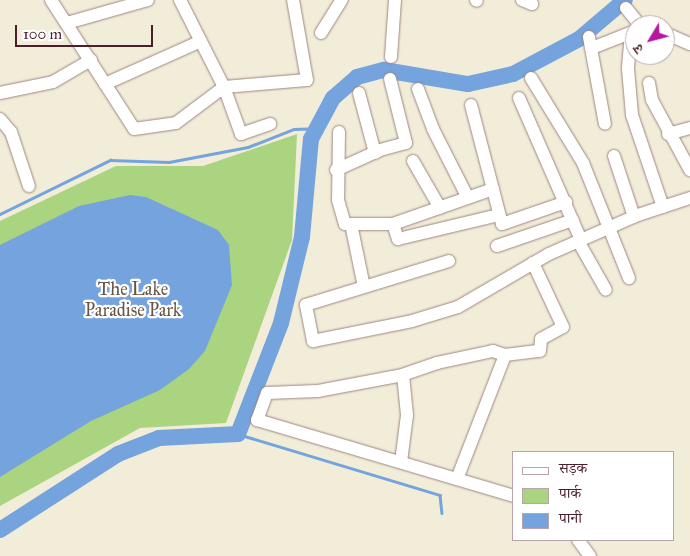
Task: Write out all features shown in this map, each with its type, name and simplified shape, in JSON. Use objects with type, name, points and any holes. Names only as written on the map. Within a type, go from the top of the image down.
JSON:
[{"type":"street","points":[[51,0],[134,129],[176,123],[224,87],[307,80],[293,0]]},
{"type":"street","points":[[67,23],[148,0]]},
{"type":"street","points":[[180,0],[224,87],[241,134],[270,124]]},
{"type":"street","points":[[321,33],[342,0]]},
{"type":"street","points":[[391,57],[395,0]]},
{"type":"street","points":[[626,8],[629,15]]},
{"type":"street","points":[[604,124],[590,43],[625,33]]},
{"type":"street","points":[[675,37],[690,44]]},
{"type":"street","points":[[105,84],[201,41]]},
{"type":"street","points":[[0,93],[53,82],[91,60]]},
{"type":"street","points":[[629,65],[632,115],[663,207]]},
{"type":"street","points":[[531,78],[583,163],[629,278]]},
{"type":"street","points":[[336,170],[375,153],[406,143],[390,79]]},
{"type":"street","points":[[649,83],[652,100],[668,134],[690,170]]},
{"type":"street","points":[[418,89],[433,129],[468,198]]},
{"type":"street","points":[[359,93],[375,153]]},
{"type":"street","points":[[519,98],[566,202],[579,241],[606,290]]},
{"type":"street","points":[[471,105],[502,224],[566,202]]},
{"type":"street","points":[[0,119],[11,132],[29,186]]},
{"type":"street","points":[[668,134],[690,128]]},
{"type":"street","points":[[339,132],[336,170],[338,200],[345,224],[393,224],[493,189]]},
{"type":"street","points":[[614,156],[634,217]]},
{"type":"street","points":[[414,161],[440,208]]},
{"type":"street","points":[[449,261],[306,305],[313,342],[412,321],[458,307],[533,263],[579,241],[634,217],[690,198]]},
{"type":"street","points":[[393,224],[398,239],[499,215]]},
{"type":"street","points":[[497,246],[573,220]]},
{"type":"street","points":[[351,224],[364,286]]},
{"type":"street","points":[[512,495],[258,420],[267,393],[318,391],[403,375],[437,363],[492,351],[504,355],[540,351],[541,339],[563,327],[533,263]]},
{"type":"street","points":[[457,479],[504,355]]},
{"type":"street","points":[[401,462],[407,415],[403,375]]},
{"type":"street","points":[[579,541],[590,556]]},
{"type":"green space","name":"The Lake Paradise Park","points":[[297,134],[292,240],[226,423],[140,428],[0,506],[0,221],[116,166],[203,166]]},
{"type":"water","points":[[130,195],[146,197],[218,230],[229,245],[232,285],[205,351],[189,369],[160,390],[91,421],[0,477],[0,245],[79,206]]},
{"type":"waterway","points":[[0,530],[118,454],[159,438],[238,434],[281,323],[302,237],[311,139],[333,98],[357,77],[384,70],[468,84],[513,74],[579,39],[625,0]]},
{"type":"waterway","points":[[0,214],[110,160],[169,162],[248,147],[294,129],[317,128]]},
{"type":"waterway","points":[[238,434],[440,495],[442,513]]}]
